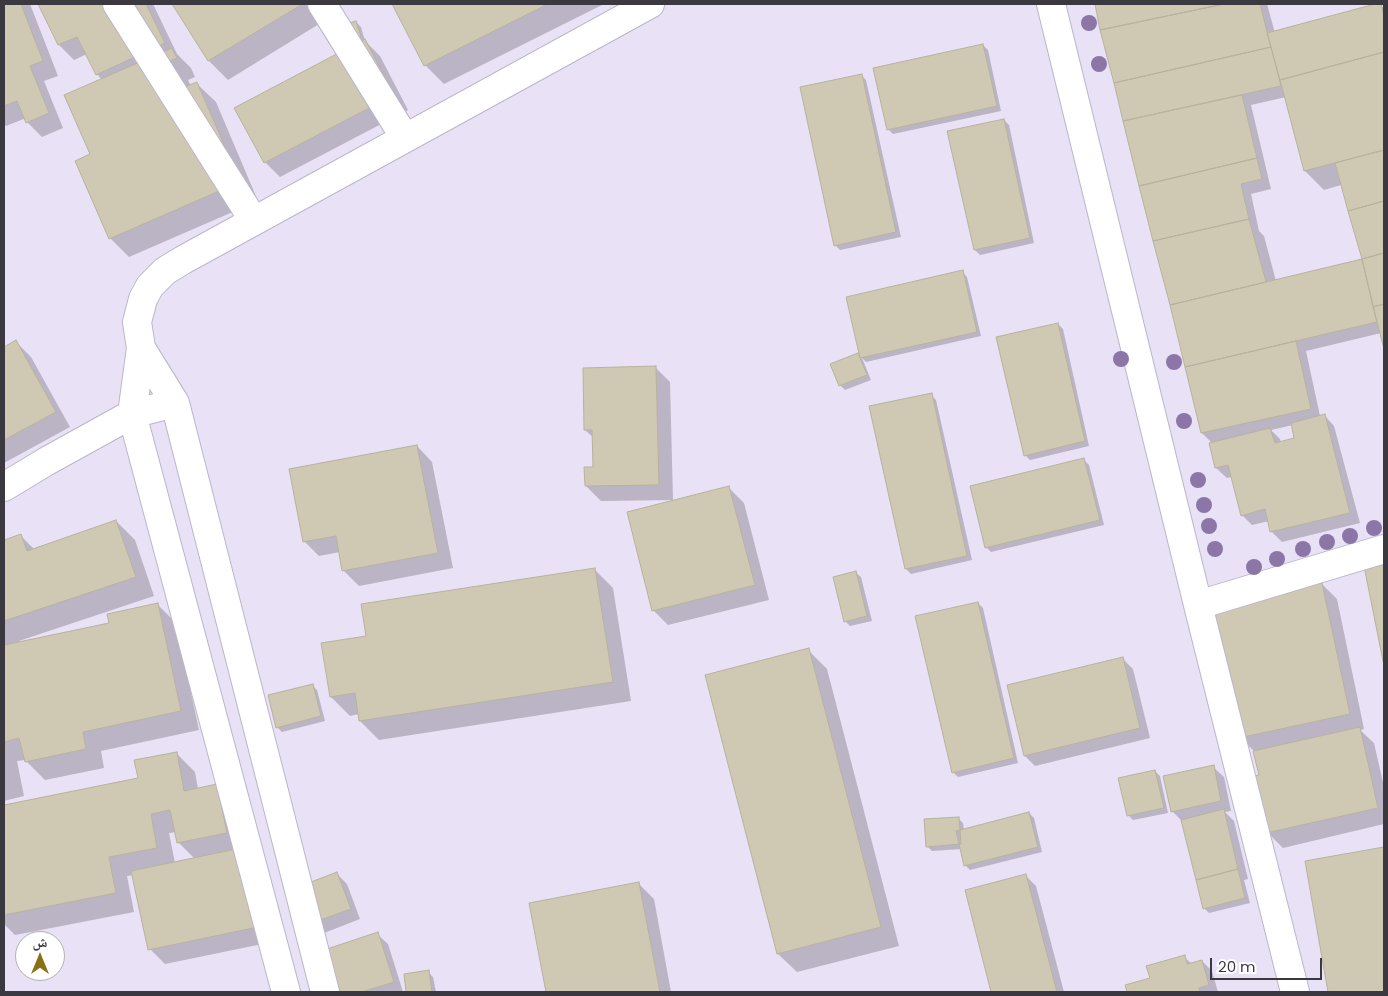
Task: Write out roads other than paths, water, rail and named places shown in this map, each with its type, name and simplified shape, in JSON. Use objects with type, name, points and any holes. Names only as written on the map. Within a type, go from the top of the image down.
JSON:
[{"type":"street","points":[[117,4],[254,220]]},
{"type":"street","points":[[322,4],[405,138]]},
{"type":"street","points":[[286,992],[132,414],[141,348],[137,322],[143,299],[150,286],[165,271],[254,220],[650,4]]},
{"type":"street","points":[[1051,4],[1198,606],[1295,992]]},
{"type":"street","points":[[141,348],[175,403],[325,992]]},
{"type":"street","points":[[4,487],[132,414],[175,403]]},
{"type":"street","points":[[1198,606],[1384,550]]}]
